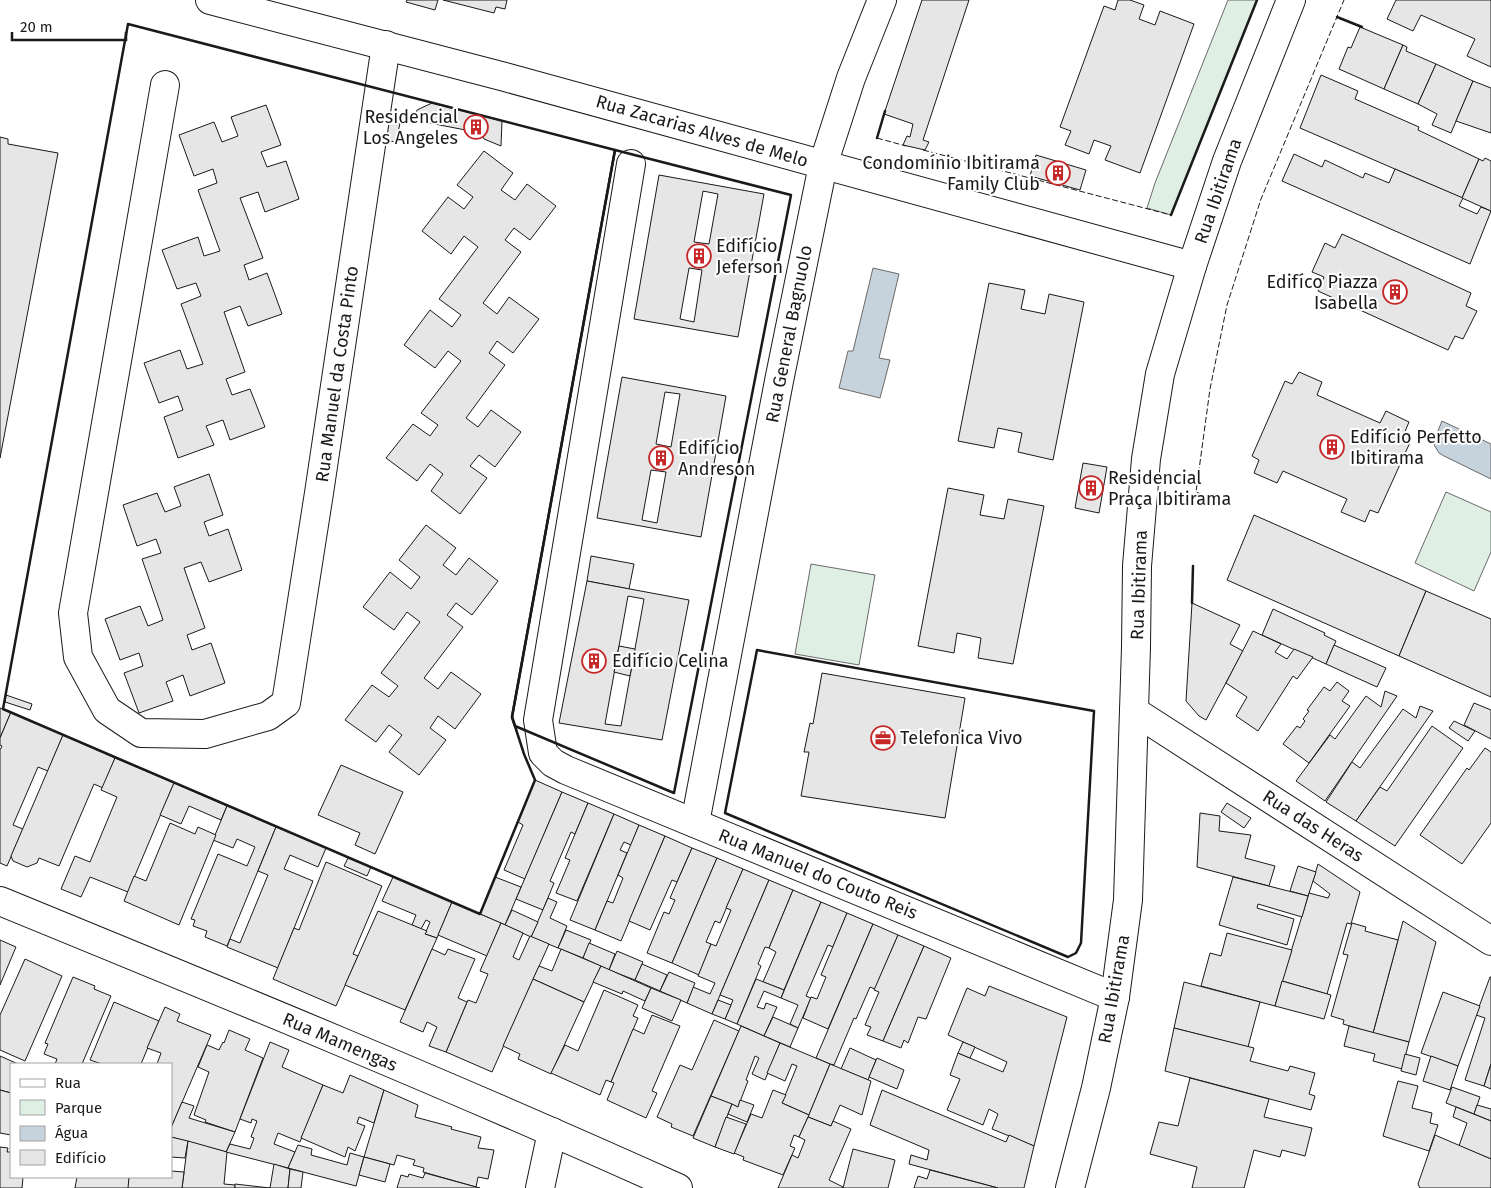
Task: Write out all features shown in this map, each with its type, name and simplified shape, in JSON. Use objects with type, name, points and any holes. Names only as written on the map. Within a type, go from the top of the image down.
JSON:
[{"type":"street","name":"Rua Zacarias Alves de Melo","points":[[210,0],[515,79],[1192,266]]},
{"type":"street","name":"Rua General Bagnuolo","points":[[694,823],[779,381],[823,165],[851,78],[882,0]]},
{"type":"street","name":"Rua Ibitirama","points":[[1070,1188],[1096,1088],[1115,997],[1128,900],[1137,566],[1146,459],[1160,374],[1192,266],[1228,162],[1291,0]]},
{"type":"street","name":"Rua Manuel da Costa Pinto","points":[[165,84],[73,612],[78,657],[107,710],[141,733],[205,734],[268,716],[286,703],[386,46]]},
{"type":"street","name":"Rua Manuel do Couto Reis","points":[[631,164],[538,720],[542,753],[553,763],[566,770],[1115,997]]},
{"type":"street","name":"Rua das Heras","points":[[1134,711],[1491,942]]},
{"type":"street","name":"Rua Mamengas","points":[[0,901],[282,1017],[678,1188]]},
{"type":"street","points":[[540,1188],[552,1132]]},
{"type":"green space","points":[[1228,0],[1257,0],[1171,215],[1147,208],[1155,183]]},
{"type":"green space","points":[[1446,492],[1491,512],[1491,552],[1474,591],[1415,563]]},
{"type":"green space","points":[[811,564],[875,575],[859,665],[795,654]]},
{"type":"water","points":[[873,268],[899,274],[879,358],[890,360],[880,398],[839,388],[848,351],[853,351]]},
{"type":"water","points":[[1442,421],[1491,444],[1491,479],[1439,453],[1433,443]]},
{"type":"building","points":[[407,0],[438,0],[435,10],[406,2]]},
{"type":"building","points":[[443,0],[507,0],[505,9],[496,7],[494,13]]},
{"type":"building","points":[[922,0],[969,0],[923,140],[929,142],[925,150],[903,145],[907,136],[910,137],[913,124],[884,114]]},
{"type":"building","points":[[1118,0],[1130,0],[1144,5],[1139,19],[1155,25],[1160,11],[1194,24],[1140,173],[1105,160],[1111,146],[1094,140],[1089,154],[1065,145],[1071,131],[1060,127],[1104,6],[1115,10]]},
{"type":"building","points":[[1396,0],[1491,0],[1491,67],[1467,56],[1475,39],[1421,15],[1413,31],[1387,19]]},
{"type":"building","points":[[1360,27],[1403,45],[1384,89],[1339,69],[1348,47],[1351,48]]},
{"type":"building","points":[[1403,45],[1407,47],[1406,51],[1436,64],[1418,104],[1384,89]]},
{"type":"building","points":[[1436,64],[1473,81],[1451,133],[1432,125],[1437,114],[1418,104]]},
{"type":"building","points":[[1321,75],[1358,91],[1355,99],[1419,127],[1418,130],[1479,159],[1462,198],[1300,128]]},
{"type":"building","points":[[1473,81],[1491,88],[1491,133],[1456,121]]},
{"type":"building","name":"Residencial Los Angeles","points":[[432,103],[502,121],[501,146],[484,139],[481,133],[414,120],[417,110]]},
{"type":"building","points":[[266,105],[281,145],[261,152],[267,167],[286,161],[299,199],[265,212],[258,192],[240,198],[263,258],[244,265],[249,280],[267,273],[282,314],[248,326],[240,306],[224,312],[245,372],[226,379],[232,395],[250,389],[265,427],[230,440],[223,420],[206,426],[214,445],[178,458],[164,417],[183,410],[178,396],[159,403],[144,363],[180,350],[187,369],[203,364],[181,304],[201,296],[196,283],[177,289],[162,250],[198,237],[204,256],[220,251],[198,190],[217,183],[213,169],[194,176],[179,135],[214,122],[222,142],[238,136],[231,117]]},
{"type":"building","points":[[388,121],[400,123],[396,142],[384,140]]},
{"type":"building","points":[[0,137],[8,139],[8,144],[58,153],[0,458]]},
{"type":"building","points":[[484,151],[513,173],[501,190],[515,200],[527,184],[556,206],[530,240],[514,228],[505,240],[521,252],[483,303],[497,314],[509,297],[539,319],[513,353],[497,341],[489,353],[505,365],[466,418],[478,427],[491,410],[521,432],[495,467],[479,455],[470,466],[487,478],[460,514],[431,491],[443,474],[430,464],[417,481],[386,458],[413,424],[430,436],[438,425],[421,413],[461,361],[448,351],[435,368],[404,345],[430,310],[452,327],[461,315],[439,299],[478,247],[464,236],[451,254],[422,231],[448,197],[464,209],[473,197],[457,185]]},
{"type":"building","points":[[1294,154],[1322,167],[1325,160],[1363,178],[1365,173],[1389,183],[1395,169],[1463,198],[1459,206],[1477,214],[1481,207],[1491,211],[1470,264],[1282,181]]},
{"type":"building","name":"Condomínio Ibitirama Family Club","points":[[1036,155],[1086,170],[1080,190],[1030,176]]},
{"type":"building","points":[[1485,158],[1491,161],[1491,211],[1462,198],[1479,159],[1483,161]]},
{"type":"building","name":"Edifício Jeferson","points":[[659,175],[764,194],[738,337],[634,319]],"holes":[[[703,191],[718,194],[709,244],[694,242]],[[689,268],[702,270],[694,322],[680,319]]]},
{"type":"building","name":"Edifíco Piazza Isabella","points":[[1342,234],[1471,293],[1466,306],[1477,311],[1463,339],[1455,336],[1448,350],[1318,291],[1324,277],[1312,272],[1325,243],[1335,248]]},
{"type":"building","points":[[989,283],[1025,290],[1021,309],[1045,314],[1049,294],[1084,302],[1053,460],[1018,452],[1022,433],[998,428],[994,448],[958,441]]},
{"type":"building","name":"Edifício Perfetto Ibitirama","points":[[1299,372],[1322,382],[1317,395],[1380,423],[1386,411],[1409,422],[1404,434],[1412,438],[1378,513],[1370,510],[1365,522],[1341,512],[1347,499],[1283,471],[1277,483],[1254,473],[1259,460],[1252,456],[1285,381],[1292,384]]},
{"type":"building","name":"Edifício Andreson","points":[[622,377],[726,396],[701,537],[597,518]],"holes":[[[665,392],[680,394],[671,447],[656,444]],[[651,470],[666,472],[657,523],[642,520]]]},
{"type":"building","name":"Residencial Praça Ibitirama","points":[[1083,463],[1107,467],[1099,513],[1075,508]]},
{"type":"building","points":[[209,474],[223,515],[204,522],[209,536],[228,529],[242,570],[209,582],[201,562],[184,568],[205,628],[187,635],[192,650],[211,643],[225,683],[190,696],[183,675],[166,682],[173,701],[139,713],[124,673],[143,666],[139,653],[120,660],[105,619],[140,606],[148,626],[163,620],[142,559],[161,553],[156,539],[137,546],[123,505],[157,493],[165,512],[181,506],[174,487]]},
{"type":"building","points":[[948,488],[984,495],[980,515],[1004,519],[1008,499],[1044,506],[1013,664],[978,658],[981,638],[957,633],[954,653],[918,646]]},
{"type":"building","points":[[1254,515],[1426,591],[1399,656],[1227,580]]},
{"type":"building","points":[[426,525],[456,548],[443,565],[456,575],[469,558],[498,581],[472,615],[456,603],[447,615],[463,627],[424,678],[438,689],[451,672],[481,694],[455,729],[438,716],[430,728],[446,740],[419,775],[389,752],[402,735],[389,725],[376,742],[345,720],[372,685],[389,697],[398,686],[381,673],[420,622],[407,612],[394,630],[363,607],[390,572],[411,589],[420,577],[399,560]]},
{"type":"building","points":[[591,556],[634,564],[629,589],[587,581]]},
{"type":"building","name":"Edifício Celina","points":[[587,581],[689,600],[662,740],[559,723]],"holes":[[[628,596],[644,599],[621,726],[605,724]]]},
{"type":"building","points":[[1426,591],[1491,619],[1491,697],[1399,656]]},
{"type":"building","points":[[1192,603],[1240,625],[1230,644],[1243,651],[1206,720],[1199,716],[1186,701]]},
{"type":"building","points":[[1273,609],[1325,633],[1324,635],[1336,641],[1326,664],[1262,635]]},
{"type":"building","points":[[1253,631],[1281,644],[1275,652],[1287,659],[1294,649],[1313,657],[1297,679],[1293,676],[1258,731],[1236,716],[1247,697],[1226,683]]},
{"type":"building","points":[[1334,645],[1386,668],[1377,687],[1326,664]]},
{"type":"building","points":[[619,646],[635,649],[630,676],[614,672]]},
{"type":"building","name":"Telefonica Vivo","points":[[822,673],[965,698],[945,818],[801,796],[809,752],[804,752],[810,723],[813,724]]},
{"type":"building","points":[[1337,682],[1349,691],[1342,701],[1350,706],[1309,763],[1283,744],[1297,726],[1300,728],[1305,721],[1303,719],[1309,711],[1307,710],[1324,687],[1330,691]]},
{"type":"building","points":[[1385,691],[1397,696],[1325,801],[1296,781],[1330,735],[1335,739],[1366,696],[1381,707]]},
{"type":"building","points":[[6,695],[32,704],[30,710],[5,702]]},
{"type":"building","points":[[1474,703],[1491,710],[1491,739],[1464,725]]},
{"type":"building","points":[[1420,706],[1433,711],[1356,821],[1326,802],[1352,762],[1360,768],[1403,709],[1416,718]]},
{"type":"building","points":[[0,708],[11,712],[0,738]]},
{"type":"building","points":[[11,712],[63,735],[48,771],[38,767],[13,825],[23,829],[7,866],[0,863],[0,750],[2,746],[0,745],[0,738]]},
{"type":"building","points":[[1454,721],[1475,731],[1468,741],[1449,728]]},
{"type":"building","points":[[1432,726],[1463,748],[1395,846],[1356,821],[1380,787],[1387,791]]},
{"type":"building","points":[[63,735],[115,758],[103,788],[94,784],[59,866],[39,858],[37,863],[27,867],[13,861],[11,856]]},
{"type":"building","points":[[1485,748],[1491,752],[1491,823],[1462,864],[1420,835],[1467,768],[1469,770]]},
{"type":"building","points":[[115,758],[174,783],[128,892],[90,877],[81,897],[61,889],[75,856],[90,862],[117,797],[101,790]]},
{"type":"building","points":[[341,765],[403,792],[375,854],[355,845],[360,833],[318,815]]},
{"type":"building","points":[[535,780],[562,792],[525,879],[504,870],[523,825],[518,822]]},
{"type":"building","points":[[174,783],[227,806],[221,820],[189,806],[181,824],[160,815]]},
{"type":"building","points":[[562,792],[588,803],[575,834],[571,832],[550,881],[554,883],[543,910],[516,899]]},
{"type":"building","points":[[588,803],[614,814],[577,901],[556,893],[570,860],[565,858]]},
{"type":"building","points":[[1227,803],[1251,818],[1244,828],[1221,812]]},
{"type":"building","points":[[227,806],[276,827],[227,946],[205,937],[207,931],[193,926],[195,920],[191,919],[218,854],[247,866],[255,847],[237,839],[233,848],[213,840]]},
{"type":"building","points":[[1200,813],[1220,816],[1219,831],[1251,835],[1245,858],[1275,866],[1269,886],[1197,867]]},
{"type":"building","points":[[614,814],[639,825],[631,845],[624,842],[620,850],[627,853],[595,930],[570,920]]},
{"type":"building","points":[[170,823],[195,834],[198,827],[216,835],[179,925],[124,901],[134,876],[146,881]]},
{"type":"building","points":[[639,825],[665,836],[621,941],[595,930],[607,901],[613,903],[623,878],[618,875]]},
{"type":"building","points":[[276,827],[326,848],[318,867],[290,855],[284,869],[313,881],[278,968],[227,947],[230,939],[240,943],[268,875],[258,871]]},
{"type":"building","points":[[665,836],[692,848],[677,882],[672,880],[650,930],[629,921]]},
{"type":"building","points":[[692,848],[717,858],[672,963],[647,953],[664,912],[669,914],[675,900],[670,898]]},
{"type":"building","points":[[348,858],[371,867],[367,876],[344,866]]},
{"type":"building","points":[[717,858],[743,869],[720,923],[715,921],[706,942],[711,944],[699,975],[672,963]]},
{"type":"building","points":[[326,862],[382,886],[353,954],[358,956],[336,1006],[273,979],[294,928],[299,930]]},
{"type":"building","points":[[1318,864],[1360,892],[1351,924],[1347,923],[1327,994],[1282,981],[1309,893],[1328,898],[1330,894],[1313,881]]},
{"type":"building","points":[[1298,866],[1316,872],[1308,896],[1290,891]]},
{"type":"building","points":[[743,869],[769,880],[712,1014],[687,1003],[693,987],[710,994],[715,983],[698,976],[711,944],[716,946],[731,910],[726,908]]},
{"type":"building","points":[[393,877],[452,902],[437,938],[425,934],[430,922],[426,920],[421,929],[412,925],[416,915],[382,901]]},
{"type":"building","points":[[495,877],[521,887],[505,925],[480,914]]},
{"type":"building","points":[[1233,877],[1308,896],[1302,917],[1258,904],[1257,908],[1294,919],[1287,945],[1219,925]]},
{"type":"building","points":[[769,880],[793,890],[769,948],[765,947],[758,964],[761,966],[737,1024],[725,1019],[733,1000],[720,995]]},
{"type":"building","points":[[793,890],[821,902],[784,990],[763,982],[776,952],[769,948]]},
{"type":"building","points":[[548,898],[557,902],[550,918],[567,926],[558,948],[531,937]]},
{"type":"building","points":[[452,902],[501,923],[487,956],[438,935]]},
{"type":"building","points":[[821,902],[847,913],[833,947],[828,945],[806,996],[811,998],[798,1028],[790,1024],[798,1005],[781,998]]},
{"type":"building","points":[[512,910],[538,922],[531,937],[505,925]]},
{"type":"building","points":[[378,911],[427,931],[425,934],[437,938],[405,1010],[345,985]]},
{"type":"building","points":[[847,913],[873,924],[828,1029],[803,1018],[811,997],[817,999],[826,977],[821,975]]},
{"type":"building","points":[[1403,921],[1436,942],[1409,1042],[1373,1033]]},
{"type":"building","points":[[501,923],[523,933],[513,957],[519,960],[530,936],[549,944],[492,1072],[446,1052],[468,1000],[476,1003],[488,974],[480,971]]},
{"type":"building","points":[[1352,923],[1366,927],[1365,931],[1398,940],[1373,1033],[1343,1024],[1344,1020],[1331,1016],[1348,955],[1343,954]]},
{"type":"building","points":[[873,924],[898,935],[875,989],[870,987],[856,1019],[854,1018],[834,1065],[830,1064],[816,1058]]},
{"type":"building","points":[[566,930],[591,940],[583,958],[558,948]]},
{"type":"building","points":[[1227,933],[1292,950],[1275,1006],[1201,986],[1210,953],[1221,956]]},
{"type":"building","points":[[898,935],[924,946],[883,1041],[867,1035],[871,1027],[865,1025],[879,992],[874,990]]},
{"type":"building","points":[[0,940],[16,947],[0,985]]},
{"type":"building","points":[[589,943],[615,954],[609,970],[583,958]]},
{"type":"building","points":[[924,946],[951,958],[926,1019],[918,1017],[908,1043],[904,1040],[901,1048],[883,1041]]},
{"type":"building","points":[[432,949],[445,955],[448,949],[475,959],[458,998],[467,1002],[446,1052],[429,1046],[437,1027],[427,1022],[423,1032],[400,1022]]},
{"type":"building","points":[[561,949],[601,966],[584,1002],[533,979],[539,966],[552,971]]},
{"type":"building","points":[[617,951],[643,962],[635,980],[609,970]]},
{"type":"building","points":[[25,959],[62,976],[25,1061],[0,1050],[0,1015]]},
{"type":"building","points":[[642,964],[667,975],[660,991],[635,980]]},
{"type":"building","points":[[601,966],[651,988],[645,1001],[623,991],[622,994],[593,982]]},
{"type":"building","points":[[669,972],[695,983],[687,1003],[660,991]]},
{"type":"building","points":[[73,977],[95,986],[94,989],[111,996],[82,1063],[55,1063],[57,1059],[44,1054],[48,1044],[45,1043]]},
{"type":"building","points":[[1490,977],[1491,1064],[1484,1086],[1465,1080],[1485,1018],[1476,1015]]},
{"type":"building","points":[[533,979],[584,1002],[551,1074],[518,1059],[520,1054],[503,1046]]},
{"type":"building","points":[[756,979],[784,990],[781,998],[764,991],[757,1007],[764,1009],[766,1003],[777,1007],[764,1036],[737,1024]]},
{"type":"building","points":[[1282,981],[1331,995],[1324,1019],[1275,1006]]},
{"type":"building","points":[[1184,982],[1260,1002],[1248,1047],[1174,1028]]},
{"type":"building","points":[[989,986],[1067,1017],[1034,1146],[992,1129],[998,1114],[989,1109],[983,1125],[947,1110],[960,1079],[950,1075],[958,1053],[1003,1072],[1007,1062],[948,1035],[967,988],[985,996]]},
{"type":"building","points":[[651,988],[681,1000],[672,1021],[642,1008]]},
{"type":"building","points":[[604,990],[638,1005],[633,1016],[638,1018],[611,1082],[606,1080],[600,1095],[551,1073],[565,1045],[578,1051]]},
{"type":"building","points":[[1443,992],[1480,1006],[1458,1066],[1421,1053]]},
{"type":"building","points":[[718,1000],[731,1005],[725,1019],[712,1014]]},
{"type":"building","points":[[114,1002],[159,1021],[141,1063],[99,1063],[90,1060]]},
{"type":"building","points":[[165,1007],[180,1014],[177,1021],[211,1035],[172,1126],[172,1063],[157,1063],[161,1053],[147,1048]]},
{"type":"building","points":[[652,1015],[680,1026],[652,1091],[657,1093],[646,1118],[607,1100],[614,1083],[611,1082],[633,1029],[644,1034]]},
{"type":"building","points":[[773,1017],[798,1028],[790,1047],[764,1036]]},
{"type":"building","points":[[714,1020],[739,1031],[693,1136],[671,1127],[672,1124],[657,1117],[680,1065],[692,1070]]},
{"type":"building","points":[[741,1026],[780,1043],[765,1080],[752,1074],[759,1058],[755,1056],[738,1107],[711,1096]]},
{"type":"building","points":[[1349,1026],[1409,1042],[1402,1069],[1373,1061],[1375,1054],[1344,1046]]},
{"type":"building","points":[[1174,1028],[1254,1048],[1250,1061],[1288,1071],[1290,1066],[1315,1073],[1309,1094],[1315,1096],[1311,1110],[1165,1071]]},
{"type":"building","points":[[229,1030],[250,1039],[245,1050],[263,1058],[235,1132],[205,1122],[206,1120],[194,1115],[209,1072],[198,1067],[207,1045],[219,1050]]},
{"type":"building","points":[[270,1042],[289,1050],[282,1067],[323,1085],[300,1142],[278,1133],[274,1144],[295,1152],[288,1168],[226,1152],[230,1144],[250,1149],[254,1138],[251,1137],[257,1121],[252,1119],[251,1123],[240,1119]]},
{"type":"building","points":[[963,1042],[975,1047],[970,1058],[958,1053]]},
{"type":"building","points":[[780,1043],[830,1064],[809,1115],[782,1103],[797,1066],[792,1064],[785,1081],[767,1073]]},
{"type":"building","points":[[850,1048],[876,1060],[868,1080],[841,1069]]},
{"type":"building","points":[[1405,1054],[1420,1058],[1416,1075],[1401,1071]]},
{"type":"building","points":[[0,1056],[16,1063],[10,1063],[10,1093],[0,1090]]},
{"type":"building","points":[[1431,1056],[1458,1066],[1450,1090],[1423,1081]]},
{"type":"building","points":[[877,1058],[904,1070],[897,1089],[869,1077]]},
{"type":"building","points":[[830,1064],[871,1081],[862,1115],[840,1105],[831,1126],[808,1117]]},
{"type":"building","points":[[1491,1064],[1491,1089],[1484,1086]]},
{"type":"building","points":[[350,1075],[384,1090],[374,1123],[359,1117],[357,1123],[365,1126],[355,1151],[348,1147],[345,1157],[301,1138],[323,1085],[343,1093]]},
{"type":"building","points":[[1190,1078],[1269,1099],[1264,1117],[1312,1128],[1305,1156],[1282,1150],[1280,1157],[1254,1150],[1244,1188],[1192,1188],[1197,1167],[1150,1154],[1159,1122],[1178,1126]]},
{"type":"building","points":[[1398,1081],[1418,1086],[1412,1108],[1432,1113],[1430,1123],[1438,1125],[1429,1151],[1383,1136]]},
{"type":"building","points":[[1452,1087],[1480,1097],[1474,1114],[1446,1103]]},
{"type":"building","points":[[0,1090],[10,1093],[10,1135],[0,1133]]},
{"type":"building","points":[[384,1090],[418,1105],[415,1117],[481,1137],[478,1148],[494,1150],[488,1179],[478,1177],[476,1187],[423,1172],[424,1168],[413,1165],[415,1160],[397,1155],[394,1165],[364,1157]]},
{"type":"building","points":[[773,1090],[786,1095],[782,1103],[809,1115],[799,1137],[794,1135],[790,1146],[795,1148],[783,1175],[743,1160],[744,1157],[734,1153],[751,1114],[762,1118]]},
{"type":"building","points":[[882,1090],[1006,1142],[1009,1135],[1034,1146],[1024,1188],[998,1188],[909,1164],[911,1155],[927,1160],[929,1150],[870,1125]]},
{"type":"building","points":[[711,1096],[732,1104],[715,1147],[693,1138]]},
{"type":"building","points":[[740,1100],[754,1105],[747,1122],[728,1114],[732,1104],[738,1107]]},
{"type":"building","points":[[182,1102],[194,1106],[189,1118],[235,1132],[226,1152],[172,1137],[172,1126]]},
{"type":"building","points":[[1477,1105],[1491,1109],[1491,1121],[1474,1114]]},
{"type":"building","points":[[1456,1107],[1491,1121],[1491,1159],[1459,1146],[1467,1123],[1453,1117]]},
{"type":"building","points":[[726,1117],[746,1124],[734,1154],[715,1147]]},
{"type":"building","points":[[808,1117],[831,1126],[833,1121],[851,1129],[829,1180],[843,1188],[778,1188],[792,1155],[798,1158],[805,1140],[799,1137]]},
{"type":"building","points":[[1435,1135],[1491,1159],[1491,1188],[1420,1188],[1418,1184]]},
{"type":"building","points":[[172,1137],[188,1141],[185,1158],[172,1157]]},
{"type":"building","points":[[188,1141],[227,1152],[224,1184],[235,1185],[235,1188],[182,1188]]},
{"type":"building","points":[[298,1145],[312,1149],[311,1155],[347,1165],[350,1153],[364,1157],[356,1186],[288,1168]]},
{"type":"building","points":[[0,1147],[8,1148],[7,1152],[10,1152],[10,1178],[23,1178],[22,1188],[0,1188]]},
{"type":"building","points":[[853,1149],[895,1160],[888,1188],[843,1188]]},
{"type":"building","points":[[364,1157],[390,1164],[385,1182],[359,1175]]},
{"type":"building","points":[[274,1164],[290,1169],[288,1188],[270,1188]]},
{"type":"building","points":[[290,1169],[303,1172],[301,1188],[288,1188]]},
{"type":"building","points":[[930,1170],[998,1188],[914,1188],[918,1176],[927,1179]]},
{"type":"building","points":[[172,1171],[184,1172],[182,1188],[127,1188],[129,1178],[172,1178]]},
{"type":"building","points":[[425,1173],[480,1188],[397,1188],[401,1175],[408,1177],[409,1174],[423,1178]]},
{"type":"building","points":[[77,1178],[129,1178],[128,1188],[75,1188]]},
{"type":"building","points":[[235,1184],[270,1188],[235,1188]]},
{"type":"fence","points":[[1218,501],[1196,492],[1210,389],[1227,305],[1261,199],[1344,0]]},
{"type":"fence","points":[[877,138],[906,146]]},
{"type":"fence","points":[[923,150],[1171,215]]},
{"type":"wall","points":[[1171,215],[1257,0]]},
{"type":"wall","points":[[1337,17],[1362,27]]},
{"type":"wall","points":[[128,24],[615,150],[512,717],[535,780],[480,914],[3,709],[128,24]]},
{"type":"wall","points":[[877,138],[885,111]]},
{"type":"wall","points":[[615,150],[791,195],[674,793],[515,726],[512,717],[615,150]]},
{"type":"wall","points":[[1192,603],[1193,566]]},
{"type":"wall","points":[[757,650],[1094,711],[1081,943],[1076,953],[1068,957],[725,813],[757,650]]},
{"type":"place","name":"Residencial Los Angeles","points":[[476,127]]},
{"type":"place","name":"Condomínio Ibitirama Family Club","points":[[1058,173]]},
{"type":"place","name":"Edifício Jeferson","points":[[699,256]]},
{"type":"place","name":"Edifíco Piazza Isabella","points":[[1395,292]]},
{"type":"place","name":"Edifício Perfetto Ibitirama","points":[[1332,447]]},
{"type":"place","name":"Edifício Andreson","points":[[661,458]]},
{"type":"place","name":"Residencial Praça Ibitirama","points":[[1091,488]]},
{"type":"place","name":"Edifício Celina","points":[[594,661]]},
{"type":"place","name":"Telefonica Vivo","points":[[883,738]]}]
